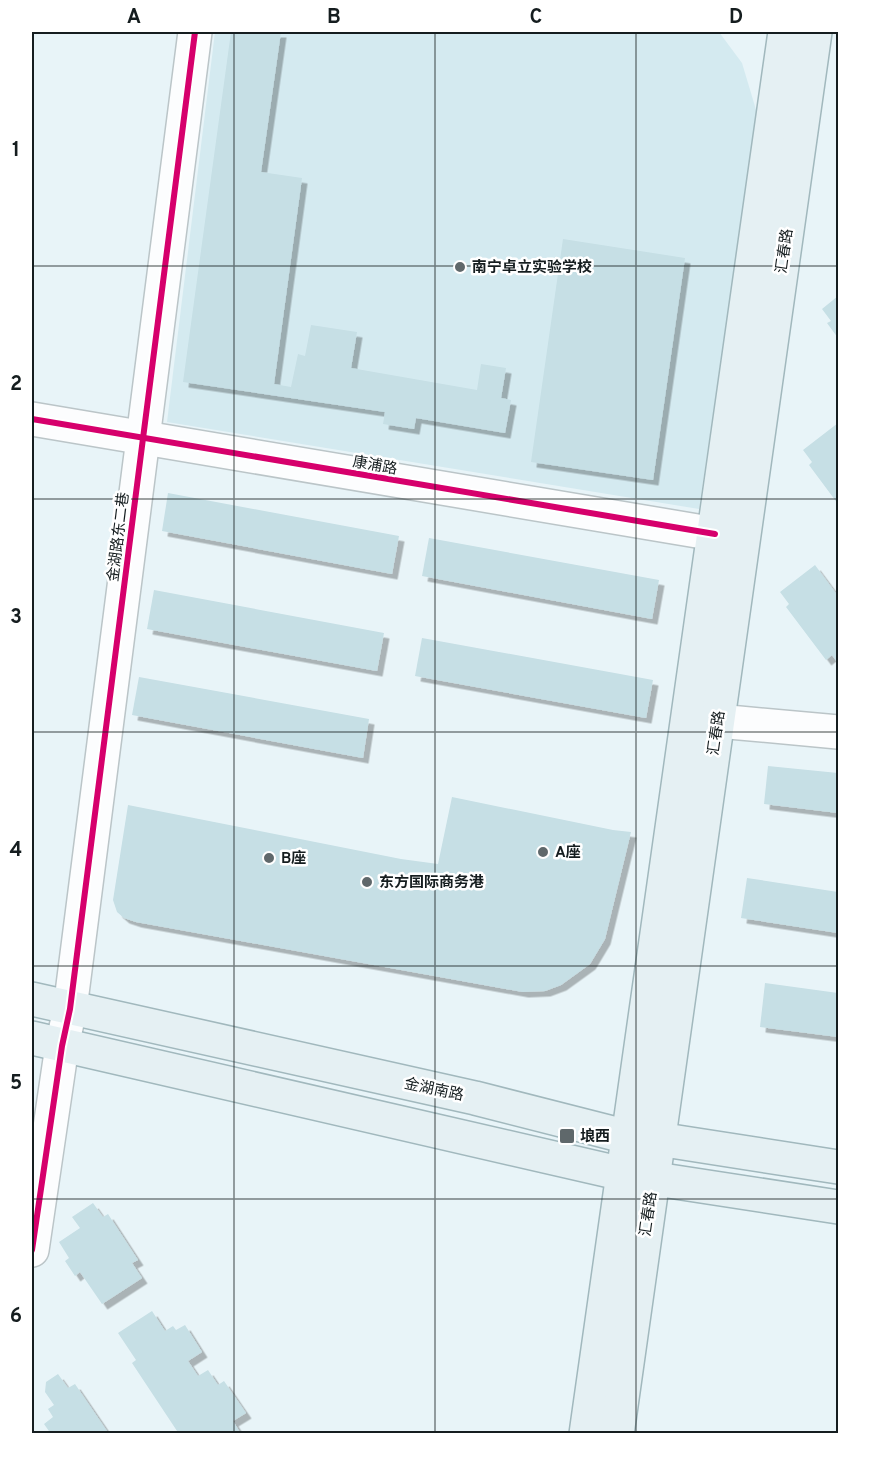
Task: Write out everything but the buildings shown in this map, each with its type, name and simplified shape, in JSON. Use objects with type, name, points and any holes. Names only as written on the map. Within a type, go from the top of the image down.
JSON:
[{"type":"main road","name":"汇春路","points":[[617,1434],[638,1177],[715,534],[785,32]]},
{"type":"main road","name":"汇春路","points":[[643,1138],[718,721],[815,32]]},
{"type":"main road","name":"金湖南路","points":[[32,999],[643,1138],[838,1167]]},
{"type":"main road","points":[[47,1042],[638,1177],[838,1207]]},
{"type":"main road","name":"汇春路","points":[[586,1434],[638,1177]]},
{"type":"street","name":"金湖路东二巷","points":[[32,1250],[47,1042],[70,1009],[195,32]]},
{"type":"street","name":"康浦路","points":[[32,419],[715,534]]},
{"type":"street","points":[[718,721],[838,732]]},
{"type":"shaded area","name":"南宁卓立实验学校","points":[[215,32],[719,32],[742,63],[757,113],[699,509],[167,422]]},
{"type":"cycle path","points":[[32,1250],[62,1046],[70,1009],[195,32]]},
{"type":"cycle path","points":[[32,419],[715,534]]},
{"type":"place","name":"南宁卓立实验学校","points":[[460,267]]},
{"type":"place","name":"A座","points":[[543,852]]},
{"type":"place","name":"B座","points":[[269,858]]},
{"type":"place","name":"东方国际商务港","points":[[367,882]]},
{"type":"place","name":"埌西","points":[[567,1136]]}]
